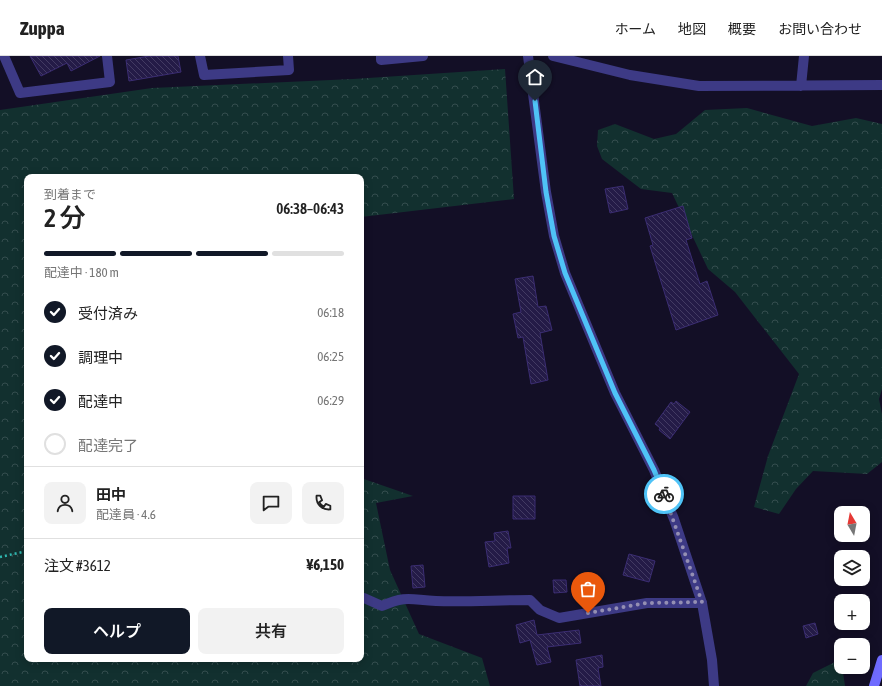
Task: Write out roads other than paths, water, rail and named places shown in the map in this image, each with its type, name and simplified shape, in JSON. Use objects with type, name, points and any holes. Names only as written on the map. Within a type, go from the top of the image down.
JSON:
[{"type":"main road","points":[[874,686],[882,660]]},
{"type":"street","points":[[4,56],[20,93],[110,82],[107,56]]},
{"type":"street","points":[[200,56],[204,75],[289,70],[288,56]]},
{"type":"street","points":[[380,56],[381,60],[423,56]]},
{"type":"street","points":[[528,56],[546,192],[554,236],[565,273],[615,393],[654,470],[674,519],[702,602],[712,660],[714,686]]},
{"type":"street","points":[[553,56],[580,59],[630,75],[699,86],[882,85]]},
{"type":"street","points":[[801,86],[804,56]]},
{"type":"street","points":[[364,598],[382,606],[397,600],[414,598],[435,601],[530,600],[540,610],[559,618],[647,603],[702,602]]}]
